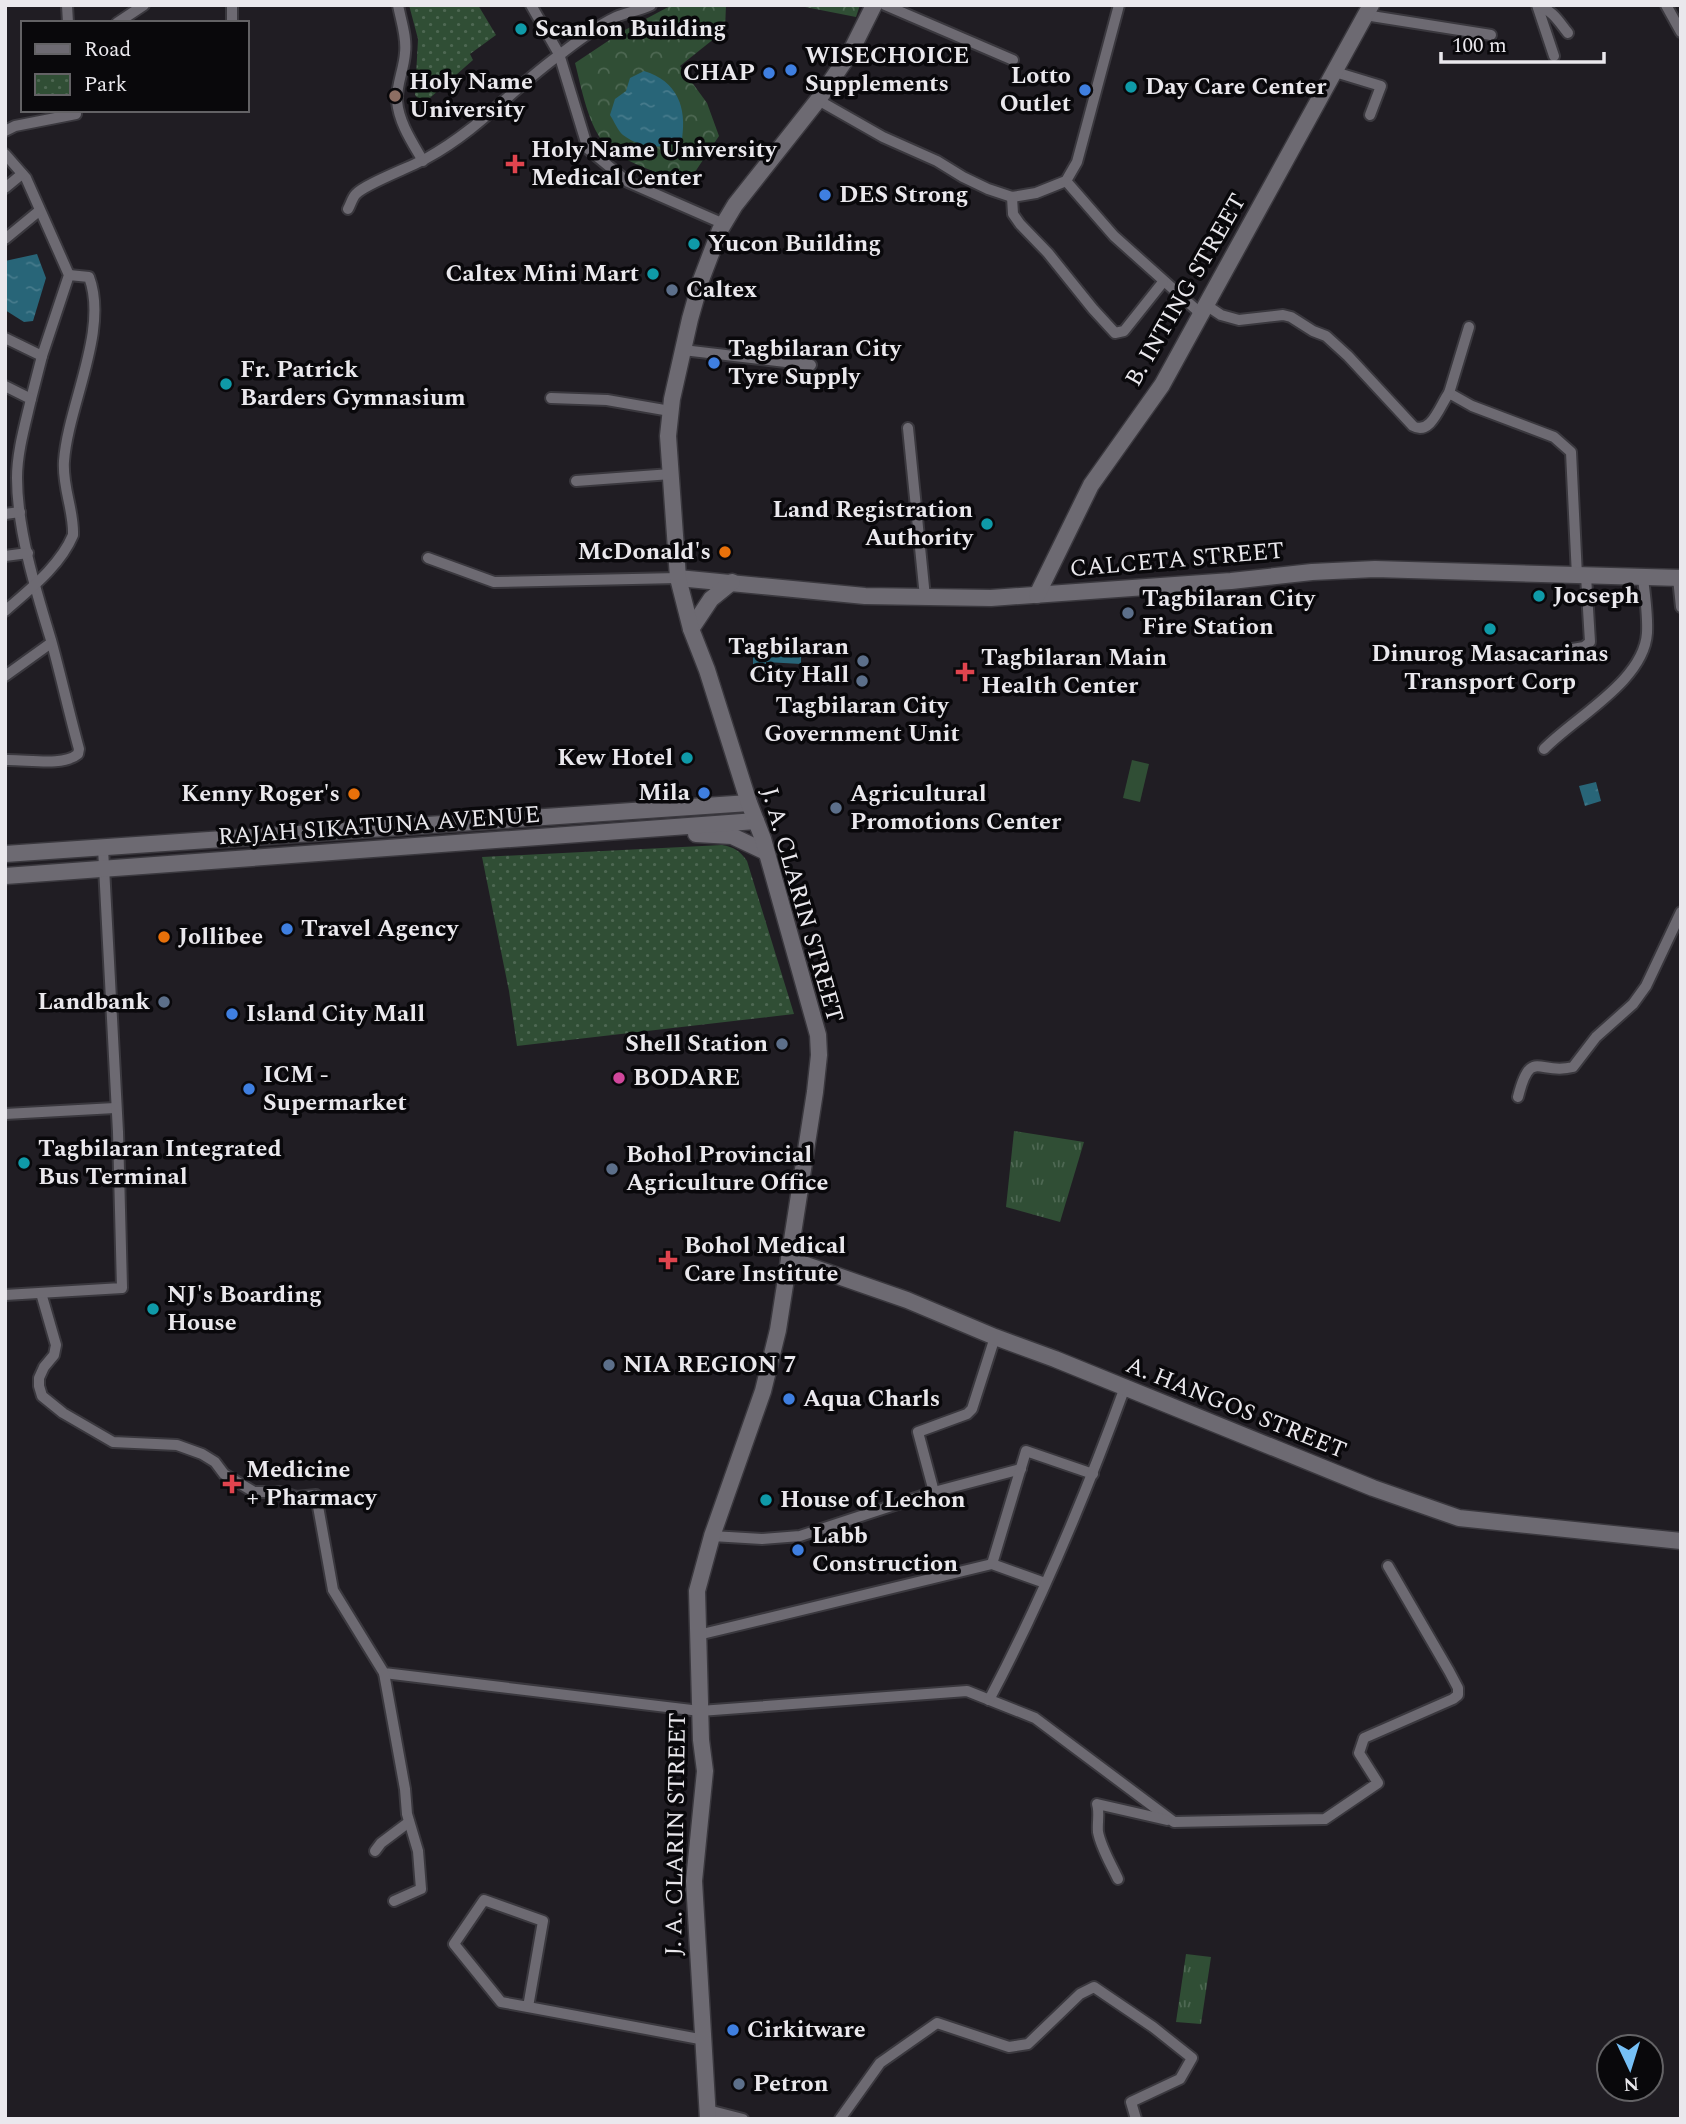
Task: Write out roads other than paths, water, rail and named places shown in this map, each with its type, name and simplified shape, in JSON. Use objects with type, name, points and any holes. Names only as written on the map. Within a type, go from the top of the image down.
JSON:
[{"type":"main road","name":"J. A. CLARIN STREET","points":[[708,2114],[694,1881],[705,1771],[697,1591],[712,1536],[763,1391],[778,1329],[819,1055],[818,1035],[766,852],[691,629],[678,578],[668,436],[670,411],[701,280],[723,225],[735,205],[818,100],[849,53],[874,5]]},
{"type":"main road","name":"B. INTING STREET","points":[[1037,595],[1091,485],[1162,385],[1368,10]]},
{"type":"main road","name":"CALCETA STREET","points":[[678,578],[865,596],[991,598],[1231,582],[1312,572],[1375,569],[1679,578]]},
{"type":"main road","points":[[691,629],[710,601],[732,582]]},
{"type":"main road","points":[[5,854],[749,803]]},
{"type":"main road","name":"RAJAH SIKATUNA AVENUE","points":[[5,876],[756,821]]},
{"type":"main road","points":[[486,822],[489,841]]},
{"type":"main road","points":[[678,827],[696,834],[732,836],[766,852]]},
{"type":"main road","points":[[75,850],[76,871]]},
{"type":"main road","name":"A. HANGOS STREET","points":[[789,1259],[907,1300],[1373,1488],[1460,1518],[1681,1541]]},
{"type":"street","points":[[120,21],[144,5]]},
{"type":"street","points":[[398,5],[406,40],[402,78],[397,87],[397,102],[402,124],[423,161]]},
{"type":"street","points":[[531,5],[559,54],[588,149],[628,182],[723,225]]},
{"type":"street","points":[[348,209],[353,198],[362,189],[423,161],[452,144],[491,114],[559,54],[618,16],[635,13],[651,5]]},
{"type":"street","points":[[885,5],[1013,61]]},
{"type":"street","points":[[818,100],[883,137],[937,161],[988,189],[1012,197],[1036,193],[1066,181],[1077,162],[1119,5]]},
{"type":"street","points":[[1666,5],[1681,32]]},
{"type":"street","points":[[1538,6],[1554,56]]},
{"type":"street","points":[[1538,6],[1545,8],[1570,34],[1548,33]]},
{"type":"street","points":[[1368,10],[1491,35]]},
{"type":"street","points":[[1335,72],[1381,86],[1370,115]]},
{"type":"street","points":[[5,131],[15,126],[76,112]]},
{"type":"street","points":[[5,154],[33,190],[39,211],[69,275],[42,356],[22,435],[17,478],[20,512],[34,586],[79,749],[78,754],[64,762],[5,760]]},
{"type":"street","points":[[5,188],[22,174]]},
{"type":"street","points":[[1066,181],[1115,236],[1163,282],[1203,309],[1221,315],[1239,320],[1283,315],[1326,336],[1413,426],[1419,429],[1424,429],[1436,417],[1440,405],[1449,393],[1469,327]]},
{"type":"street","points":[[1012,197],[1013,214],[1020,224],[1115,332],[1124,331],[1163,282]]},
{"type":"street","points":[[5,239],[39,211]]},
{"type":"street","points":[[5,611],[34,586],[59,559],[73,535],[63,482],[64,460],[69,426],[95,327],[93,288],[89,277],[69,275]]},
{"type":"street","points":[[5,338],[42,356]]},
{"type":"street","points":[[683,350],[811,365]]},
{"type":"street","points":[[5,386],[31,400]]},
{"type":"street","points":[[1449,393],[1472,406],[1554,437],[1571,452],[1581,576],[1590,642],[1584,647],[1567,650]]},
{"type":"street","points":[[551,398],[607,400],[670,411]]},
{"type":"street","points":[[908,428],[925,597]]},
{"type":"street","points":[[576,481],[671,474]]},
{"type":"street","points":[[5,514],[20,512]]},
{"type":"street","points":[[5,556],[27,553]]},
{"type":"street","points":[[428,558],[494,582],[678,578]]},
{"type":"street","points":[[1544,749],[1561,732],[1612,692],[1631,671],[1644,648],[1647,634],[1643,578]]},
{"type":"street","points":[[1679,578],[1681,607]]},
{"type":"street","points":[[5,676],[51,643]]},
{"type":"street","points":[[5,1295],[122,1288],[118,1132],[103,848]]},
{"type":"street","points":[[1518,1097],[1527,1071],[1541,1066],[1568,1069],[1573,1067],[1596,1037],[1633,1004],[1646,986],[1681,912]]},
{"type":"street","points":[[5,1114],[115,1108]]},
{"type":"street","points":[[41,1293],[56,1345],[54,1356],[39,1378],[42,1396],[63,1413],[113,1442],[177,1445],[215,1462],[224,1474],[254,1492],[281,1492],[296,1497],[316,1495],[333,1590],[384,1673],[409,1822],[418,1851],[421,1889],[394,1901]]},
{"type":"street","points":[[934,1492],[918,1432],[967,1414],[972,1409],[995,1337]]},
{"type":"street","points":[[989,1700],[1018,1646],[1093,1474],[1125,1387]]},
{"type":"street","points":[[992,1564],[1026,1451],[1093,1474]]},
{"type":"street","points":[[712,1536],[762,1539],[800,1536],[934,1492],[1021,1469]]},
{"type":"street","points":[[698,1635],[992,1564],[1045,1583]]},
{"type":"street","points":[[1118,1879],[1103,1848],[1098,1830],[1097,1804],[1174,1822],[1325,1819],[1378,1783],[1359,1753],[1364,1738],[1458,1695],[1454,1679],[1388,1566]]},
{"type":"street","points":[[384,1673],[701,1711],[967,1691],[1035,1717],[1174,1822]]},
{"type":"street","points":[[375,1852],[381,1843],[409,1822]]},
{"type":"street","points":[[528,2007],[542,1921],[484,1900],[454,1944],[501,2002],[705,2040]]},
{"type":"street","points":[[840,2119],[880,2063],[937,2023],[1010,2047],[1028,2044],[1080,1994],[1094,1987],[1153,2026],[1192,2058],[1180,2079],[1130,2102],[1136,2119]]},
{"type":"street","points":[[708,2114],[743,2119]]},
{"type":"water","points":[[644,71],[665,81],[672,88],[681,106],[682,139],[675,143],[652,146],[637,143],[621,133],[610,115],[615,99],[626,91],[630,78]]},
{"type":"water","points":[[37,254],[46,278],[33,321],[24,322],[5,310],[5,261]]},
{"type":"water","points":[[753,652],[801,657],[801,664],[766,662],[766,665],[753,665]]},
{"type":"water","points":[[1596,782],[1601,801],[1585,806],[1579,786]]},
{"type":"place","name":"Scanlon Building","points":[[521,29]]},
{"type":"place","name":"WISECHOICE Supplements","points":[[791,70]]},
{"type":"place","name":"CHAP","points":[[769,73]]},
{"type":"place","name":"Day Care Center","points":[[1131,87]]},
{"type":"place","name":"Lotto Outlet","points":[[1085,90]]},
{"type":"place","name":"Holy Name University","points":[[395,96]]},
{"type":"place","name":"Holy Name University Medical Center","points":[[515,164]]},
{"type":"place","name":"DES Strong","points":[[825,195]]},
{"type":"place","name":"Yucon Building","points":[[694,244]]},
{"type":"place","name":"Caltex Mini Mart","points":[[653,274]]},
{"type":"place","name":"Caltex","points":[[672,290]]},
{"type":"place","name":"Tagbilaran City Tyre Supply","points":[[714,363]]},
{"type":"place","name":"Fr. Patrick Barders Gymnasium","points":[[226,384]]},
{"type":"place","name":"Land Registration Authority","points":[[987,524]]},
{"type":"place","name":"McDonald's","points":[[725,552]]},
{"type":"place","name":"Jocseph","points":[[1539,596]]},
{"type":"place","name":"Tagbilaran City Fire Station","points":[[1128,613]]},
{"type":"place","name":"Dinurog Masacarinas Transport Corp","points":[[1490,629]]},
{"type":"place","name":"Tagbilaran City Hall","points":[[863,661]]},
{"type":"place","name":"Tagbilaran Main Health Center","points":[[965,672]]},
{"type":"place","name":"Tagbilaran City Government Unit","points":[[862,681]]},
{"type":"place","name":"Kew Hotel","points":[[687,758]]},
{"type":"place","name":"Mila","points":[[704,793]]},
{"type":"place","name":"Kenny Roger's","points":[[354,794]]},
{"type":"place","name":"Agricultural Promotions Center","points":[[836,808]]},
{"type":"place","name":"Travel Agency","points":[[287,929]]},
{"type":"place","name":"Jollibee","points":[[164,937]]},
{"type":"place","name":"Landbank","points":[[164,1002]]},
{"type":"place","name":"Island City Mall","points":[[232,1014]]},
{"type":"place","name":"Shell Station","points":[[782,1044]]},
{"type":"place","name":"BODARE","points":[[619,1078]]},
{"type":"place","name":"ICM - Supermarket","points":[[249,1089]]},
{"type":"place","name":"Tagbilaran Integrated Bus Terminal","points":[[24,1163]]},
{"type":"place","name":"Bohol Provincial Agriculture Office","points":[[612,1169]]},
{"type":"place","name":"Bohol Medical Care Institute","points":[[668,1260]]},
{"type":"place","name":"NJ's Boarding House","points":[[153,1309]]},
{"type":"place","name":"NIA REGION 7","points":[[609,1365]]},
{"type":"place","name":"Aqua Charls","points":[[789,1399]]},
{"type":"place","name":"Medicine + Pharmacy","points":[[232,1484]]},
{"type":"place","name":"House of Lechon","points":[[766,1500]]},
{"type":"place","name":"Labb Construction","points":[[798,1550]]},
{"type":"place","name":"Cirkitware","points":[[733,2030]]},
{"type":"place","name":"Petron","points":[[739,2084]]}]
